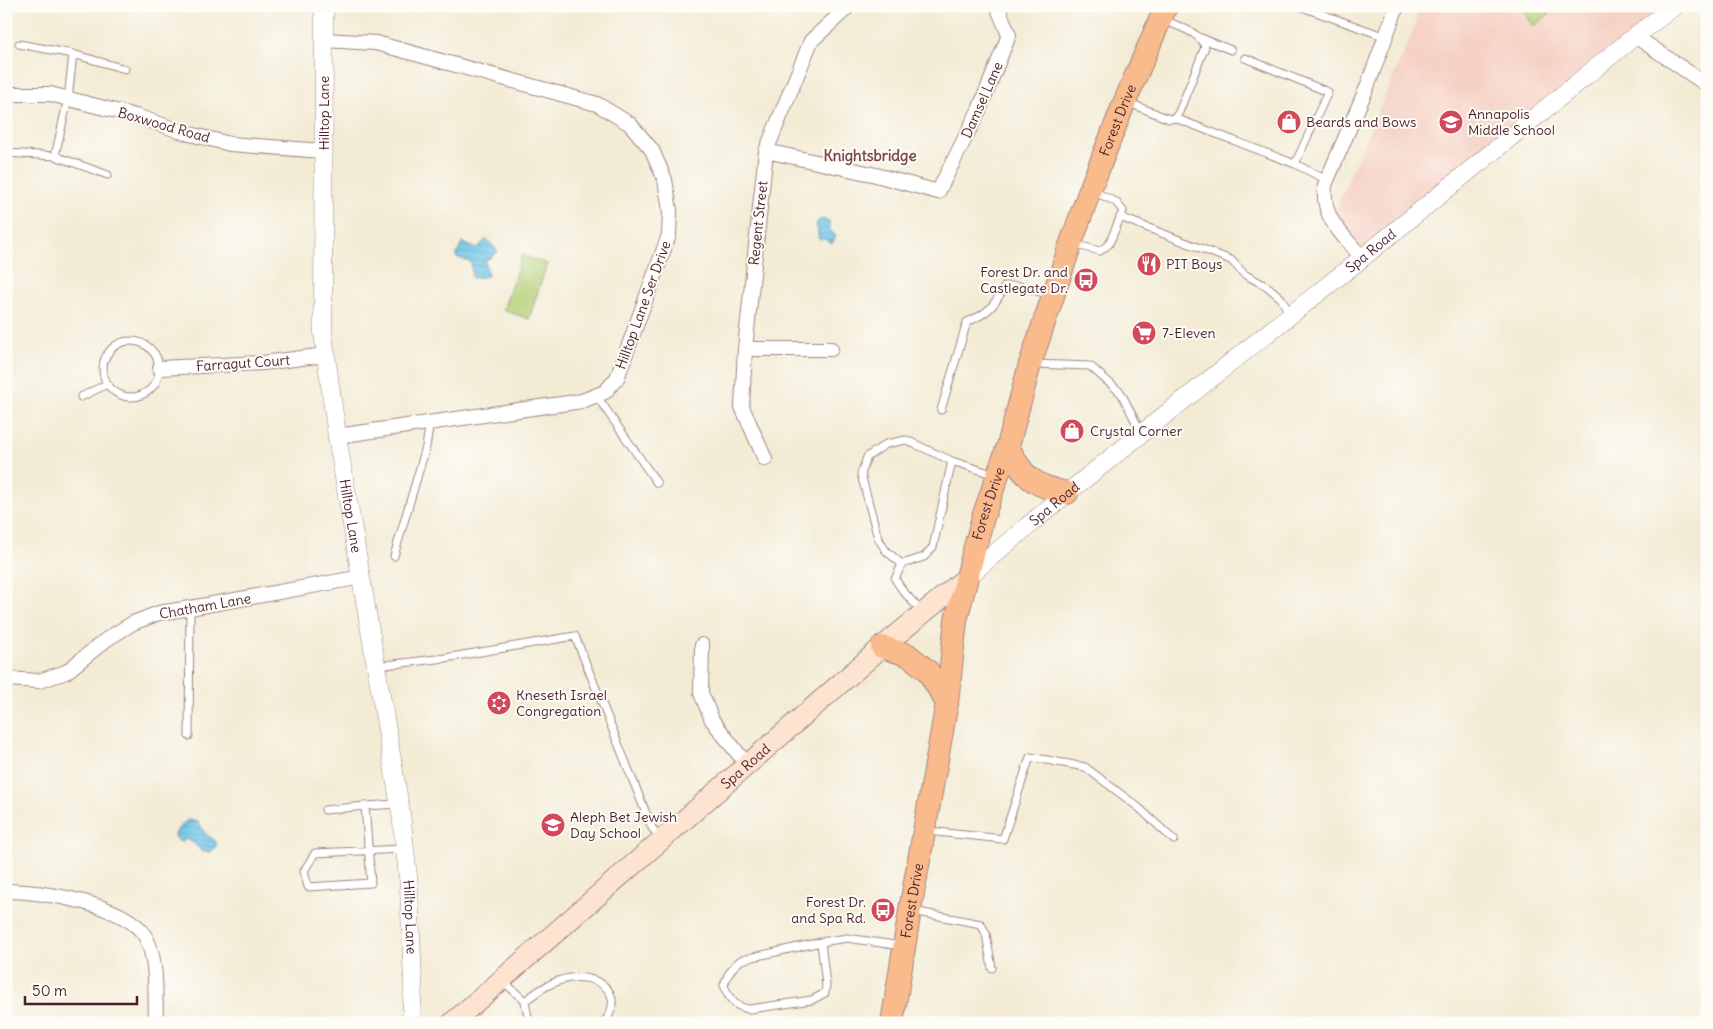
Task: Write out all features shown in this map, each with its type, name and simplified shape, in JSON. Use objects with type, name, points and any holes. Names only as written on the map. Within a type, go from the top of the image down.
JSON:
[{"type":"main road","name":"Forest Drive","points":[[892,1023],[947,702],[956,620],[983,517],[1008,446],[1030,364],[1070,243],[1125,101],[1163,12]]},
{"type":"main road","points":[[1008,446],[1014,460],[1031,479],[1047,489],[1067,493]]},
{"type":"main road","name":"Spa Road","points":[[452,1023],[882,647],[967,578]]},
{"type":"main road","points":[[882,647],[908,654],[928,671],[947,702]]},
{"type":"street","name":"Hilltop Lane","points":[[324,6],[323,291],[325,355],[399,804],[408,886],[412,974],[411,1023]]},
{"type":"street","name":"Regent Street","points":[[764,459],[742,407],[745,349],[766,151],[811,40],[849,6]]},
{"type":"street","name":"Damsel Lane","points":[[766,151],[876,175],[938,192],[979,110],[1009,35],[997,6]]},
{"type":"street","points":[[1362,258],[1333,223],[1326,210],[1324,198],[1328,180],[1368,87],[1397,6]]},
{"type":"street","name":"Spa Road","points":[[967,578],[1067,493],[1362,258],[1635,36],[1675,6]]},
{"type":"street","points":[[1635,36],[1707,85]]},
{"type":"street","name":"Hilltop Lane Ser Drive","points":[[324,40],[376,43],[596,104],[630,124],[652,150],[665,180],[670,210],[669,235],[616,378],[605,392],[582,400],[337,436]]},
{"type":"street","name":"Boxwood Road","points":[[6,94],[50,94],[230,144],[324,151]]},
{"type":"street","points":[[745,349],[831,349]]},
{"type":"street","name":"Farragut Court","points":[[160,368],[263,363],[325,355]]},
{"type":"street","name":"Chatham Lane","points":[[6,679],[39,681],[66,672],[107,639],[133,623],[159,613],[362,577]]},
{"type":"street","points":[[702,645],[701,693],[712,720],[747,765]]},
{"type":"street","points":[[6,891],[22,891],[63,898],[95,906],[127,918],[144,935],[152,958],[156,1023]]},
{"type":"lane","points":[[1299,6],[1386,37]]},
{"type":"lane","points":[[1163,12],[1198,37],[1204,42],[1205,47],[1175,118]]},
{"type":"lane","points":[[1198,37],[1231,50]]},
{"type":"lane","points":[[18,44],[73,54],[125,69]]},
{"type":"lane","points":[[55,156],[68,99],[73,54]]},
{"type":"lane","points":[[1245,58],[1328,92],[1295,164]]},
{"type":"lane","points":[[1125,101],[1295,164],[1328,180]]},
{"type":"lane","points":[[6,152],[55,156],[108,175]]},
{"type":"lane","points":[[1070,243],[1100,251],[1109,244],[1123,211],[1116,202],[1090,190]]},
{"type":"lane","points":[[1120,217],[1231,260],[1244,274],[1268,287],[1281,298],[1290,315]]},
{"type":"lane","points":[[941,410],[968,322],[978,318],[994,306],[1005,286],[1020,286],[1052,295]]},
{"type":"lane","points":[[134,341],[145,344],[154,351],[160,368],[156,383],[149,391],[140,396],[128,398],[118,394],[107,384],[103,366],[106,355],[113,347],[123,342],[134,341]]},
{"type":"lane","points":[[1030,364],[1090,366],[1121,393],[1142,433]]},
{"type":"lane","points":[[82,397],[107,384]]},
{"type":"lane","points":[[596,395],[656,483]]},
{"type":"lane","points":[[394,556],[426,447],[430,422]]},
{"type":"lane","points":[[902,564],[886,551],[878,538],[861,474],[867,457],[886,444],[906,440],[952,461],[998,476]]},
{"type":"lane","points":[[923,612],[903,591],[895,579],[902,564],[924,557],[932,548],[952,461]]},
{"type":"lane","points":[[189,736],[190,608]]},
{"type":"lane","points":[[376,666],[445,658],[575,636],[652,828],[662,840]]},
{"type":"lane","points":[[924,831],[1003,840],[1030,756],[1085,767],[1138,807],[1174,840]]},
{"type":"lane","points":[[325,810],[399,804]]},
{"type":"lane","points":[[365,806],[368,851],[371,882],[308,887],[304,870],[315,853],[368,851],[404,849]]},
{"type":"lane","points":[[910,910],[981,924],[986,934],[992,968]]},
{"type":"lane","points":[[821,942],[826,985],[825,993],[812,1000],[750,1010],[742,1008],[731,1000],[724,984],[728,975],[741,960],[821,942],[847,938],[904,946]]},
{"type":"lane","points":[[525,1001],[548,984],[571,978],[590,979],[604,985],[612,996],[612,1012],[604,1023]]},
{"type":"lane","points":[[502,980],[525,1001],[529,1023]]},
{"type":"shaded area","name":"Annapolis Middle School","points":[[1418,6],[1682,6],[1359,250],[1330,221],[1416,24]]},
{"type":"green space","points":[[1520,6],[1559,6],[1534,26]]},
{"type":"green space","points":[[522,255],[547,264],[529,319],[503,310]]},
{"type":"water","points":[[821,219],[829,221],[830,230],[836,236],[832,244],[825,239],[819,239],[816,226],[817,222]]},
{"type":"water","points":[[487,239],[498,252],[485,261],[488,276],[472,278],[471,262],[456,257],[462,242],[476,249]]},
{"type":"water","points":[[188,820],[198,822],[205,833],[215,841],[215,848],[211,852],[202,852],[195,844],[188,840],[185,839],[181,842],[177,840],[175,834]]},
{"type":"place","name":"Beards and Bows","points":[[1289,122]]},
{"type":"place","name":"Annapolis Middle School","points":[[1451,122]]},
{"type":"place","name":"PIT Boys","points":[[1149,264]]},
{"type":"place","name":"Forest Dr. and Castlegate Dr.","points":[[1086,280]]},
{"type":"place","name":"7-Eleven","points":[[1144,333]]},
{"type":"place","name":"Crystal Corner","points":[[1072,431]]},
{"type":"place","name":"Kneseth Israel Congregation","points":[[499,703]]},
{"type":"place","name":"Aleph Bet Jewish Day School","points":[[553,825]]},
{"type":"place","name":"Forest Dr. and Spa Rd.","points":[[883,910]]},
{"type":"district","name":"Knightsbridge","points":[[870,155]]}]
